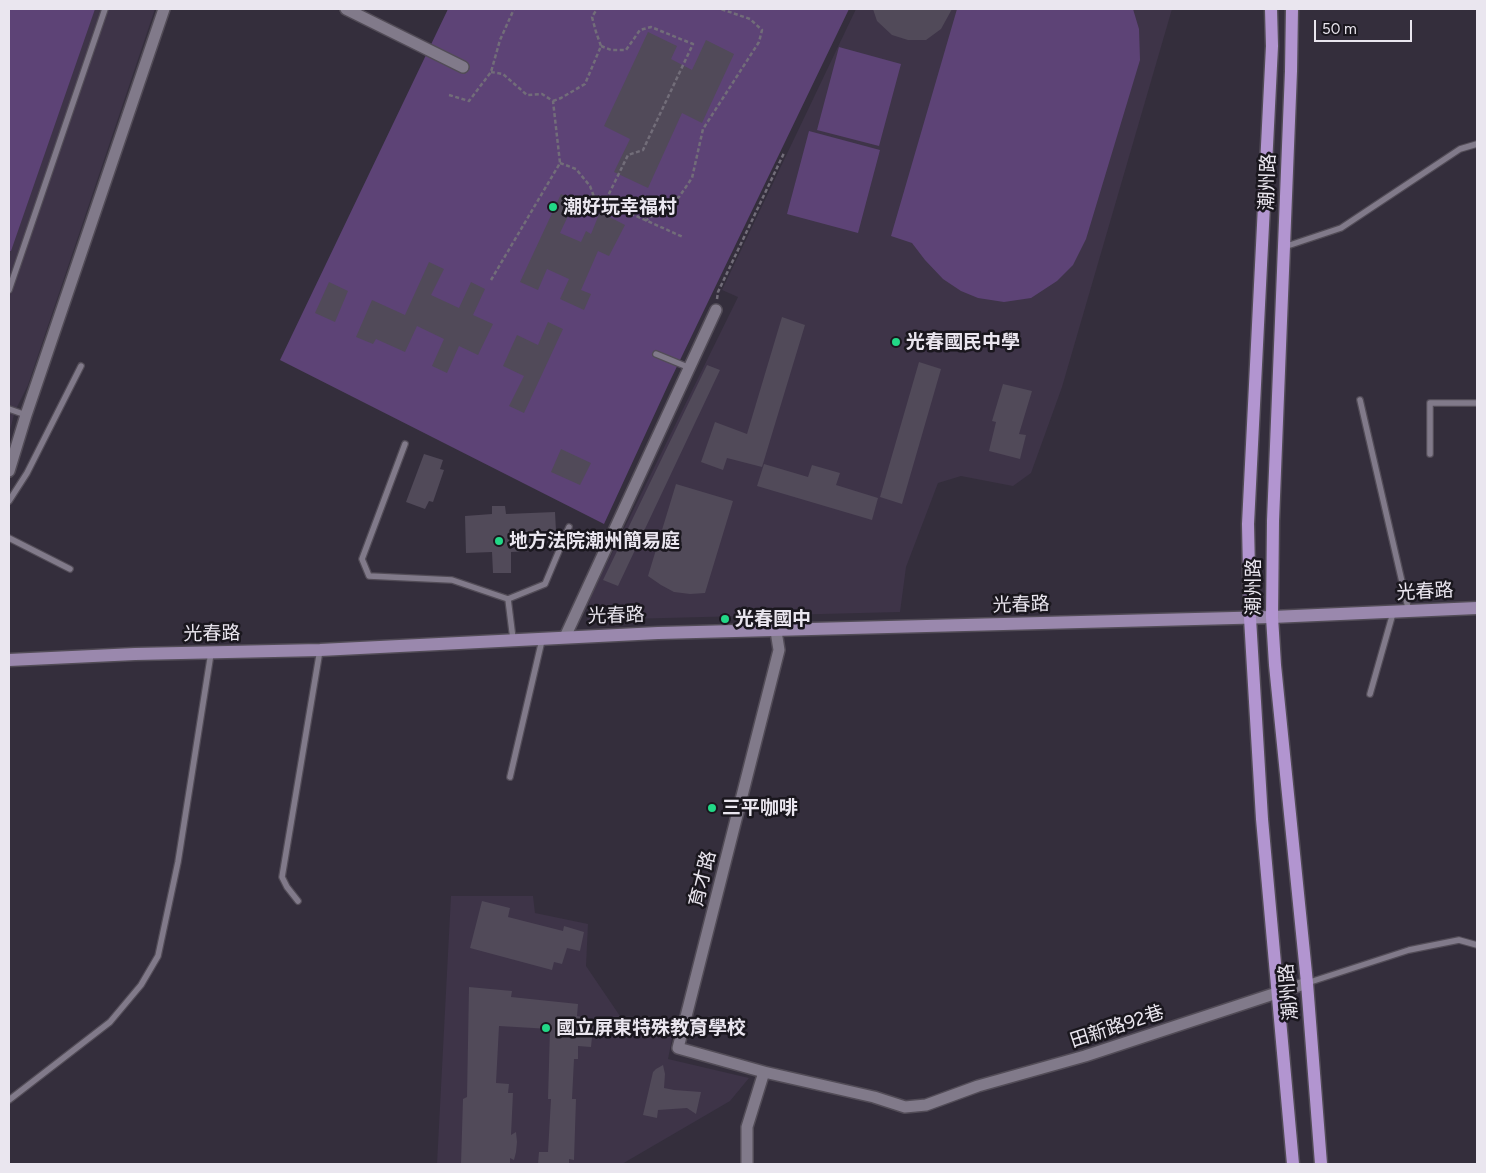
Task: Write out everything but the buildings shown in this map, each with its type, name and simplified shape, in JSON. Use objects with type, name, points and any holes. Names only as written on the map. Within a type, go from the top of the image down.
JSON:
[{"type":"main road","name":"潮州路","points":[[1271,9],[1271,56],[1248,524],[1250,618],[1262,818],[1293,1164]]},
{"type":"main road","name":"潮州路","points":[[1292,9],[1273,521],[1272,618],[1307,983],[1321,1164]]},
{"type":"main road","name":"光春路","points":[[9,660],[136,654],[320,650],[658,633],[1272,618],[1477,608]]},
{"type":"street","points":[[9,471],[26,415],[164,9]]},
{"type":"street","points":[[346,9],[463,67]]},
{"type":"street","name":"光春路","points":[[565,637],[716,310]]},
{"type":"street","name":"育才路","points":[[764,1072],[678,1048],[779,650],[776,631]]},
{"type":"street","name":"田新路92巷","points":[[764,1072],[905,1107],[926,1105],[978,1086],[1085,1056],[1307,983]]},
{"type":"street","points":[[746,1164],[747,1127],[764,1072]]},
{"type":"lane","points":[[9,290],[105,9]]},
{"type":"lane","points":[[1284,247],[1342,228],[1460,149],[1477,144]]},
{"type":"lane","points":[[656,354],[690,368]]},
{"type":"lane","points":[[9,501],[26,473],[81,366]]},
{"type":"lane","points":[[1360,400],[1409,612]]},
{"type":"lane","points":[[1430,454],[1430,403],[1477,403]]},
{"type":"lane","points":[[9,409],[26,415]]},
{"type":"lane","points":[[405,444],[362,559],[369,576],[452,580],[508,599],[545,584],[569,527]]},
{"type":"lane","points":[[9,538],[70,569]]},
{"type":"lane","points":[[508,599],[513,639]]},
{"type":"lane","points":[[1370,694],[1393,613]]},
{"type":"lane","points":[[510,777],[543,638]]},
{"type":"lane","points":[[298,901],[286,887],[282,877],[320,650]]},
{"type":"lane","points":[[9,1100],[110,1022],[141,985],[158,956],[178,862],[211,653]]},
{"type":"lane","name":"田新路92巷","points":[[1307,983],[1409,950],[1459,940],[1477,945]]},
{"type":"path","points":[[449,94],[469,101],[491,72],[500,40],[514,9]]},
{"type":"path","points":[[553,101],[585,84],[601,46],[592,16],[597,9]]},
{"type":"path","points":[[645,221],[679,197],[692,178],[703,129],[759,42],[762,30],[750,19],[721,9]]},
{"type":"path","points":[[601,46],[611,50],[626,50],[640,30],[651,27],[692,44],[643,150],[628,155],[605,202]]},
{"type":"path","points":[[491,72],[503,74],[527,95],[542,94],[553,101]]},
{"type":"path","points":[[491,280],[560,163],[553,101]]},
{"type":"path","points":[[716,310],[718,292],[784,153]]},
{"type":"path","points":[[560,163],[576,169],[590,186],[594,197],[684,237]]},
{"type":"shaded area","points":[[9,9],[155,9],[28,385],[15,411],[9,434]]},
{"type":"shaded area","points":[[9,9],[95,9],[11,251],[9,251]]},
{"type":"shaded area","name":"潮好玩幸福村","points":[[448,9],[849,9],[669,383],[604,524],[280,360]]},
{"type":"shaded area","name":"光春國民中學","points":[[856,9],[1172,9],[1062,387],[1031,473],[1013,486],[961,476],[938,483],[906,567],[900,612],[587,620],[590,598],[738,297],[722,290]]},
{"type":"shaded area","points":[[957,9],[1133,9],[1139,29],[1140,60],[1086,239],[1073,265],[1057,281],[1031,298],[1004,302],[978,298],[961,291],[943,279],[912,243],[891,236]]},
{"type":"shaded area","points":[[839,47],[901,64],[879,146],[817,130]]},
{"type":"shaded area","points":[[809,131],[880,150],[858,233],[787,214]]},
{"type":"shaded area","name":"國立屏東特殊教育學校","points":[[451,896],[533,896],[535,913],[588,924],[586,966],[624,1022],[673,1034],[668,1059],[749,1078],[730,1101],[622,1164],[437,1164]]},
{"type":"place","name":"潮好玩幸福村","points":[[553,207]]},
{"type":"place","name":"光春國民中學","points":[[896,342]]},
{"type":"place","name":"地方法院潮州簡易庭","points":[[499,541]]},
{"type":"place","name":"光春國中","points":[[725,619]]},
{"type":"place","name":"三平咖啡","points":[[712,808]]},
{"type":"place","name":"國立屏東特殊教育學校","points":[[546,1028]]}]
